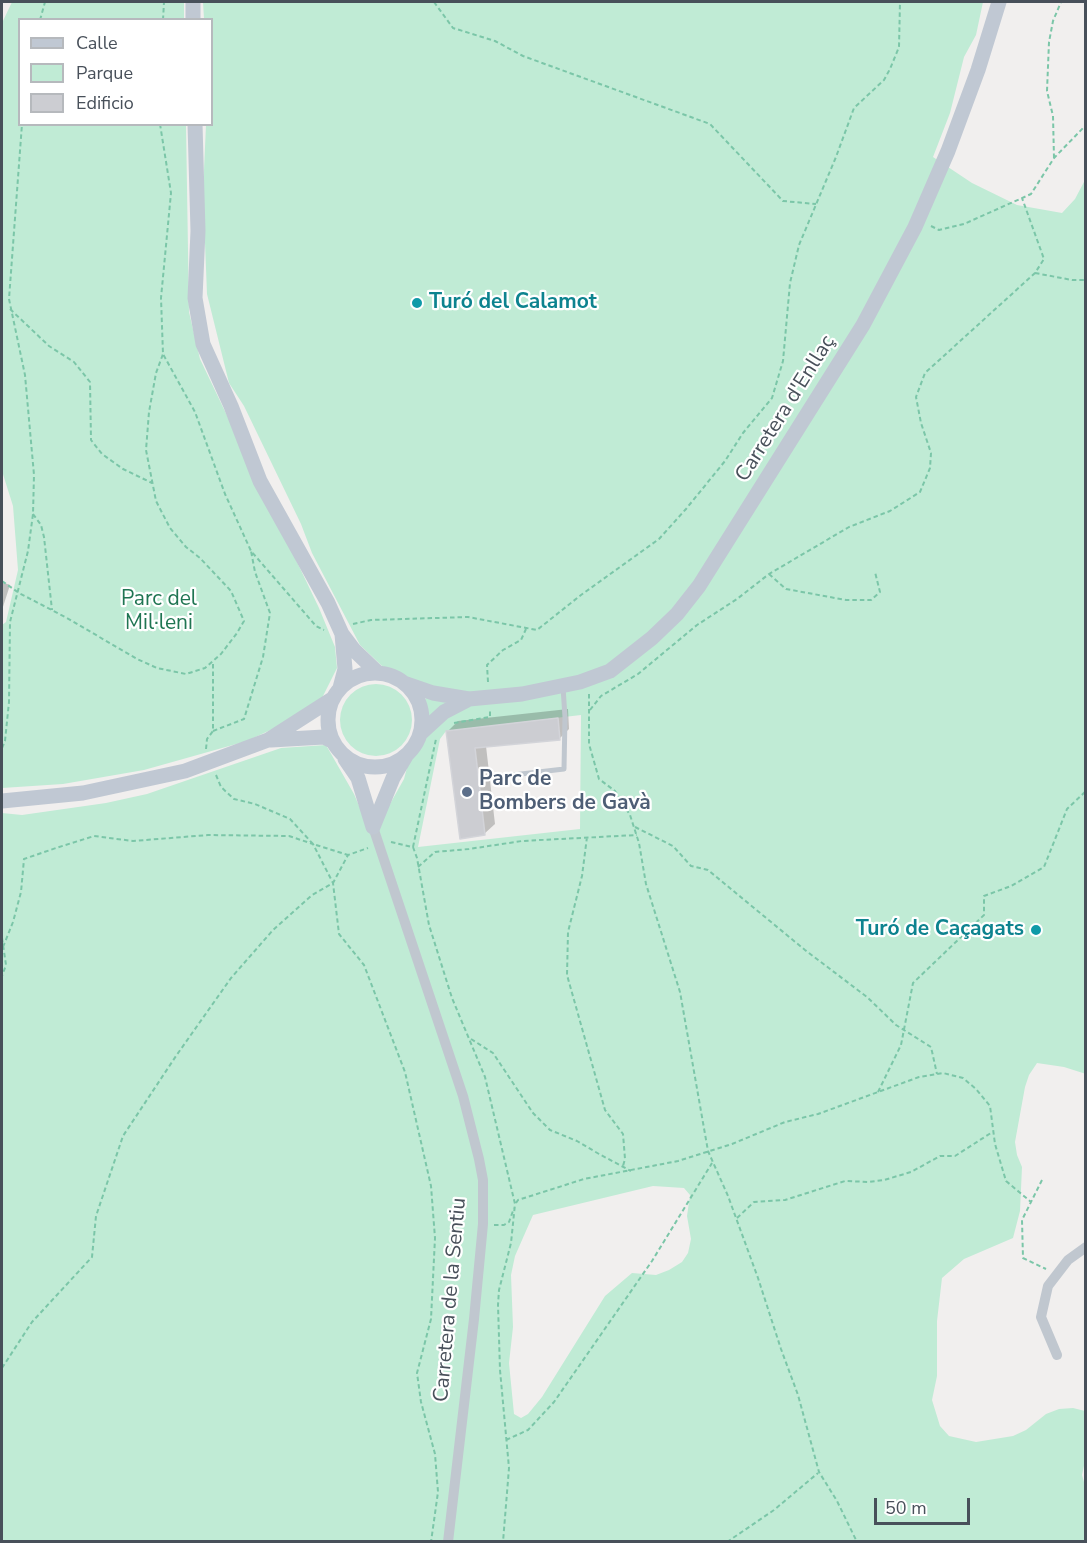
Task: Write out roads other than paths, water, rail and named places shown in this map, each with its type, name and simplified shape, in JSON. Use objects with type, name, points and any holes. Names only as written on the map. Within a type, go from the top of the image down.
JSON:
[{"type":"street","points":[[193,2],[193,18]]},
{"type":"street","name":"Carretera d'Enllaç","points":[[404,683],[433,693],[469,699],[522,694],[570,684],[610,671],[652,638],[677,614],[699,586],[863,325],[918,220],[948,151],[978,70],[999,2]]},
{"type":"street","points":[[195,126],[198,231],[195,298],[203,344],[231,406],[260,481],[341,630],[354,650],[376,672]]},
{"type":"street","points":[[341,630],[345,669],[328,713],[328,728],[332,741],[353,763],[367,767],[382,767],[396,763],[408,754]]},
{"type":"street","points":[[2,801],[83,793],[185,771],[268,740],[336,694],[350,679],[376,672],[391,675],[414,693],[420,706],[422,720],[420,734],[415,745],[393,778],[373,827]]},
{"type":"street","name":"Carretera d'Enllaç","points":[[420,734],[444,712],[469,699]]},
{"type":"street","points":[[268,740],[324,737],[332,741]]},
{"type":"street","name":"Carretera de la Sentiu","points":[[342,754],[358,778],[380,844],[463,1096],[483,1180],[483,1224],[474,1319],[448,1542]]},
{"type":"street","points":[[1057,1355],[1041,1317],[1048,1286],[1068,1260],[1086,1247]]},
{"type":"lane","points":[[504,776],[564,769],[565,717],[570,684]]},
{"type":"place","name":"Turó del Calamot","points":[[417,303]]},
{"type":"place","name":"Parc de Bombers de Gavà","points":[[467,792]]},
{"type":"place","name":"Turó de Caçagats","points":[[1036,930]]},
{"type":"park label","name":"Parc del Mil·leni","points":[[159,612]]}]
